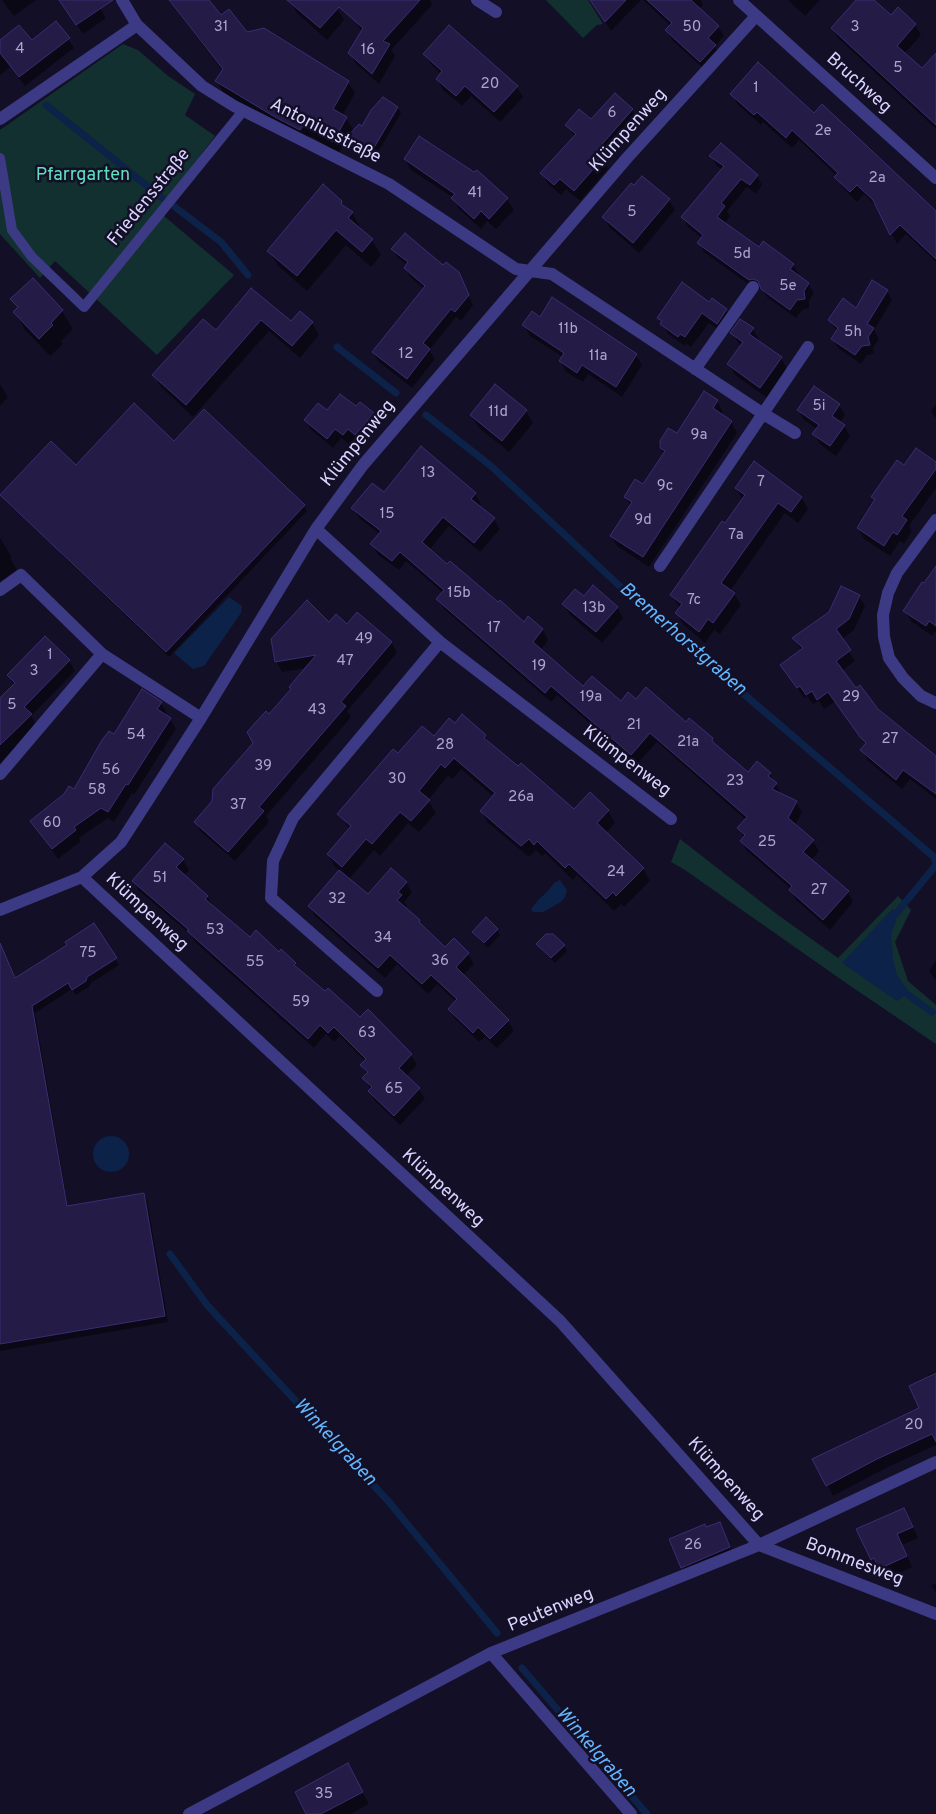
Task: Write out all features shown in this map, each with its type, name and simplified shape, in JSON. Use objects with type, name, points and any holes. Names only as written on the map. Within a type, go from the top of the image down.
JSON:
[{"type":"street","name":"Antoniusstraße","points":[[122,0],[137,25],[202,86],[243,111],[389,184],[516,269],[531,270]]},
{"type":"street","points":[[476,0],[496,12]]},
{"type":"street","name":"Bruchweg","points":[[739,0],[936,178]]},
{"type":"street","name":"Klümpenweg","points":[[0,910],[82,876],[121,842],[201,718],[316,529],[363,464],[627,158],[756,16]]},
{"type":"street","points":[[0,119],[137,25]]},
{"type":"street","points":[[531,270],[552,274],[795,434]]},
{"type":"street","points":[[695,369],[753,287]]},
{"type":"street","points":[[660,566],[808,347]]},
{"type":"street","points":[[936,520],[932,534],[897,573],[888,593],[883,614],[884,637],[889,658],[903,678],[921,696],[936,702]]},
{"type":"street","name":"Klümpenweg","points":[[316,529],[440,642],[672,819]]},
{"type":"street","points":[[0,590],[21,575],[102,654],[201,718]]},
{"type":"street","points":[[377,991],[271,898],[272,861],[293,818],[440,642]]},
{"type":"street","points":[[0,774],[102,654]]},
{"type":"street","name":"Klümpenweg","points":[[82,876],[560,1321],[759,1545]]},
{"type":"street","name":"Peutenweg","points":[[189,1814],[491,1653],[759,1545],[936,1462]]},
{"type":"street","name":"Bommesweg","points":[[759,1545],[936,1614]]},
{"type":"street","points":[[491,1653],[631,1814]]},
{"type":"lane","name":"Friedensstraße","points":[[0,158],[12,230],[32,257],[84,307],[243,111]]},
{"type":"green space","points":[[546,0],[588,0],[603,24],[597,25],[583,38]]},
{"type":"green space","name":"Pfarrgarten","points":[[123,44],[138,50],[168,76],[195,94],[185,115],[215,136],[158,211],[234,275],[157,355],[55,261],[40,278],[0,234],[0,130]]},
{"type":"green space","points":[[680,839],[778,915],[838,958],[898,896],[911,910],[895,942],[908,981],[936,1005],[936,1044],[671,862]]},
{"type":"water","points":[[229,597],[242,606],[241,613],[204,666],[193,669],[174,653]]},
{"type":"water","points":[[560,880],[567,890],[561,902],[543,912],[533,912],[531,909],[538,900],[554,883]]},
{"type":"water","points":[[893,908],[896,922],[891,934],[893,959],[897,975],[909,992],[897,1001],[842,963]]},
{"type":"water","points":[[111,1136],[118,1137],[124,1141],[128,1147],[128,1161],[124,1167],[118,1171],[111,1172],[104,1171],[98,1167],[94,1161],[93,1154],[94,1147],[98,1141],[104,1137]]},
{"type":"building","points":[[59,0],[113,0],[76,25]]},
{"type":"building","points":[[169,0],[209,0],[221,15],[229,9],[247,32],[264,28],[349,81],[333,109],[347,117],[333,142],[304,125],[300,130],[215,81],[223,69]]},
{"type":"building","points":[[287,0],[420,0],[383,41],[390,44],[372,74],[348,53],[363,28],[339,7],[320,28]]},
{"type":"building","points":[[590,0],[626,0],[605,22]]},
{"type":"building","points":[[647,0],[691,0],[719,26],[708,38],[716,45],[700,62],[665,30],[672,23]]},
{"type":"building","points":[[856,0],[874,0],[891,15],[898,7],[916,24],[897,46],[922,68],[936,53],[936,125],[831,28]]},
{"type":"building","points":[[56,21],[70,38],[19,77],[0,53],[0,40],[19,25],[32,40]]},
{"type":"building","points":[[449,25],[518,86],[494,112],[465,86],[456,96],[436,79],[442,71],[423,54]]},
{"type":"building","points":[[758,62],[814,113],[822,104],[936,211],[936,259],[900,225],[890,235],[873,200],[857,185],[850,192],[834,177],[838,173],[792,130],[786,138],[757,112],[754,115],[730,94]]},
{"type":"building","points":[[615,93],[633,109],[596,151],[603,158],[574,191],[560,179],[554,185],[540,173],[576,134],[565,125],[579,109],[591,119]]},
{"type":"building","points":[[383,97],[398,107],[369,156],[343,141],[359,124],[362,126],[371,110]]},
{"type":"building","points":[[419,136],[474,172],[477,170],[508,198],[489,219],[481,211],[474,219],[451,198],[455,194],[404,159]]},
{"type":"building","points":[[721,143],[758,175],[750,185],[741,179],[721,203],[725,206],[717,217],[759,247],[763,241],[794,264],[790,269],[809,283],[804,291],[805,299],[797,300],[790,310],[761,289],[758,281],[749,280],[697,243],[703,235],[681,217],[724,166],[709,156]]},
{"type":"building","points":[[642,176],[670,199],[633,243],[602,217],[631,183],[634,185]]},
{"type":"building","points":[[323,184],[342,201],[341,204],[353,212],[348,218],[373,239],[362,252],[336,230],[297,276],[267,251]]},
{"type":"building","points":[[405,233],[443,265],[446,262],[459,272],[469,295],[455,312],[451,309],[423,343],[430,349],[407,379],[372,352],[425,286],[404,268],[408,262],[391,249]]},
{"type":"building","points":[[33,278],[63,310],[51,323],[53,325],[39,339],[13,312],[18,307],[10,299]]},
{"type":"building","points":[[872,280],[888,290],[867,324],[874,328],[868,337],[870,345],[862,346],[855,355],[831,339],[838,328],[828,320],[843,298],[856,308]]},
{"type":"building","points":[[682,282],[709,302],[712,298],[727,309],[717,324],[702,313],[685,337],[680,334],[678,337],[660,324],[662,321],[657,318]]},
{"type":"building","points":[[251,288],[291,321],[300,311],[313,322],[292,346],[261,320],[186,405],[152,375],[203,319],[216,330]]},
{"type":"building","points":[[552,297],[637,354],[616,387],[582,365],[577,373],[559,361],[564,353],[522,325],[532,311],[540,317]]},
{"type":"building","points":[[740,319],[754,328],[749,334],[782,357],[760,388],[727,364],[743,342],[730,333]]},
{"type":"building","points":[[495,384],[527,410],[502,441],[470,415]]},
{"type":"building","points":[[814,386],[840,404],[832,416],[845,425],[830,446],[812,434],[819,425],[797,410]]},
{"type":"building","points":[[704,391],[718,400],[713,408],[732,421],[643,557],[610,536],[632,502],[624,497],[635,479],[643,484],[665,451],[660,448],[660,441],[668,428],[677,433]]},
{"type":"building","points":[[340,394],[356,406],[360,402],[374,413],[355,435],[348,429],[343,435],[335,429],[327,439],[304,420],[318,403],[327,410]]},
{"type":"building","points":[[134,403],[174,441],[204,409],[305,505],[166,652],[0,495],[51,441],[76,465]]},
{"type":"building","points":[[421,446],[476,493],[471,499],[495,518],[474,543],[443,517],[422,542],[447,564],[450,561],[498,602],[500,600],[524,622],[528,616],[543,629],[533,642],[583,686],[592,676],[621,701],[628,692],[636,699],[646,687],[686,722],[689,718],[713,738],[714,743],[748,772],[757,761],[771,773],[768,776],[777,783],[772,789],[797,801],[788,818],[814,840],[803,852],[849,891],[823,920],[789,890],[792,886],[740,841],[745,835],[737,828],[747,817],[650,733],[631,755],[551,686],[545,693],[436,599],[444,590],[400,552],[392,561],[370,544],[381,531],[351,508],[372,483],[384,492]]},
{"type":"building","points":[[916,448],[936,462],[936,469],[902,516],[907,520],[897,535],[893,532],[884,546],[857,528],[875,499],[871,497],[897,460],[904,465]]},
{"type":"building","points":[[754,461],[802,497],[791,512],[778,503],[721,583],[735,593],[713,623],[708,619],[699,632],[675,613],[682,604],[670,595],[722,521],[725,523],[745,495],[735,488]]},
{"type":"building","points":[[936,566],[936,626],[929,621],[926,626],[903,611],[922,582],[924,583]]},
{"type":"building","points":[[593,585],[618,607],[596,632],[562,604],[575,589],[584,596]]},
{"type":"building","points":[[841,586],[860,595],[849,619],[836,629],[851,650],[836,661],[856,688],[860,685],[878,709],[936,756],[936,794],[903,770],[896,780],[860,750],[866,743],[828,692],[817,700],[812,691],[806,695],[800,686],[797,688],[780,665],[803,648],[792,638],[829,612]]},
{"type":"building","points":[[307,600],[329,622],[336,614],[347,624],[357,612],[392,642],[341,702],[346,706],[259,807],[264,811],[228,852],[194,822],[212,801],[213,789],[253,743],[247,732],[266,711],[269,714],[291,689],[289,687],[316,655],[275,662],[271,639]]},
{"type":"building","points":[[45,636],[70,660],[24,707],[32,714],[0,745],[0,698],[15,683],[7,675]]},
{"type":"building","points":[[142,689],[162,702],[157,709],[171,718],[128,785],[126,784],[108,812],[101,808],[74,827],[76,830],[52,849],[30,821],[64,794],[69,786],[74,789],[102,740],[109,731],[114,734]]},
{"type":"building","points":[[462,714],[486,735],[484,738],[518,766],[521,763],[574,809],[590,792],[609,810],[597,823],[644,868],[616,896],[613,892],[606,899],[569,864],[565,868],[537,841],[534,845],[529,839],[521,846],[480,811],[495,793],[454,758],[445,768],[441,764],[419,791],[430,800],[411,821],[400,812],[372,844],[366,839],[342,867],[327,854],[351,826],[337,814],[393,749],[398,753],[422,726],[434,736],[449,718],[455,723]]},
{"type":"building","points":[[165,843],[184,859],[176,867],[208,896],[205,899],[250,937],[256,930],[279,952],[281,949],[296,963],[294,965],[325,991],[328,988],[360,1017],[368,1009],[412,1054],[399,1068],[420,1088],[394,1116],[368,1091],[372,1087],[362,1078],[368,1072],[360,1065],[366,1059],[334,1027],[328,1033],[320,1025],[308,1039],[187,931],[189,930],[132,881]]},
{"type":"building","points":[[391,868],[407,882],[398,892],[402,895],[397,900],[420,920],[419,922],[445,947],[454,938],[469,953],[456,967],[509,1020],[490,1039],[478,1027],[473,1033],[448,1009],[457,999],[431,975],[422,984],[390,955],[378,968],[308,906],[339,870],[368,894]]},
{"type":"building","points":[[486,917],[498,929],[484,943],[472,932]]},
{"type":"building","points":[[94,923],[117,958],[87,977],[86,981],[72,990],[68,983],[32,1006],[67,1206],[144,1193],[165,1316],[0,1344],[0,943],[15,978],[67,945],[65,942]]},
{"type":"building","points":[[546,934],[553,934],[565,945],[551,958],[536,944]]},
{"type":"building","points":[[936,1373],[936,1442],[932,1434],[877,1459],[826,1486],[812,1459],[919,1408],[909,1386]]},
{"type":"building","points":[[904,1508],[913,1527],[897,1534],[907,1556],[879,1569],[874,1558],[871,1560],[856,1529]]},
{"type":"building","points":[[720,1522],[730,1547],[681,1568],[669,1539],[705,1524],[706,1527]]},
{"type":"building","points":[[348,1763],[363,1792],[321,1814],[306,1814],[295,1792]]},
{"type":"waterway","name":"Bremerhorstgraben","points":[[46,105],[162,198]]},
{"type":"waterway","name":"Bremerhorstgraben","points":[[175,207],[221,242],[248,275]]},
{"type":"waterway","name":"Bremerhorstgraben","points":[[337,347],[396,393]]},
{"type":"waterway","name":"Bremerhorstgraben","points":[[426,415],[491,466],[640,605],[934,857],[936,864]]},
{"type":"waterway","name":"Bremerhorstgraben","points":[[890,921],[936,865]]},
{"type":"waterway","name":"Bremerhorstgraben","points":[[900,989],[932,1012]]},
{"type":"waterway","name":"Winkelgraben","points":[[170,1254],[207,1305],[389,1502],[497,1633]]},
{"type":"waterway","name":"Winkelgraben","points":[[522,1668],[647,1814]]}]
